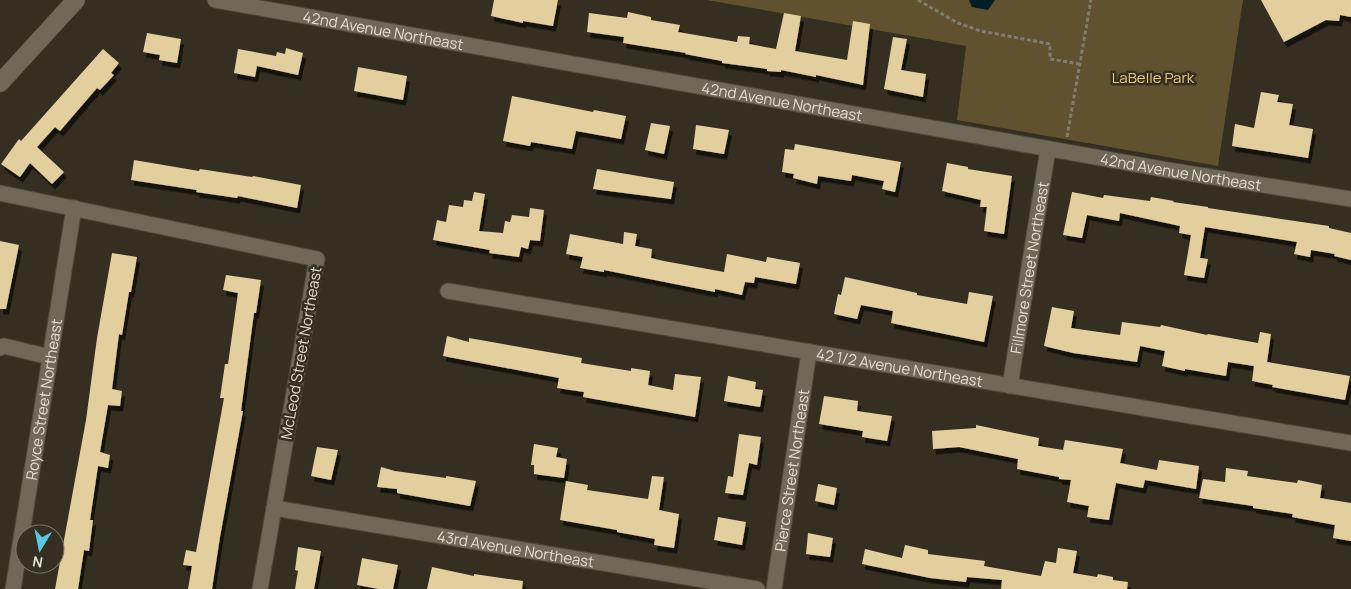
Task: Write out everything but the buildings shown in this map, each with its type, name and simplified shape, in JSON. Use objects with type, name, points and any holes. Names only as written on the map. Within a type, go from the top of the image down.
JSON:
[{"type":"street","points":[[0,83],[76,0]]},
{"type":"street","name":"42nd Avenue Northeast","points":[[215,0],[1064,152],[1351,199]]},
{"type":"street","name":"Fillmore Street Northeast","points":[[1010,386],[1048,149]]},
{"type":"street","name":"McLeod Street Northeast","points":[[0,193],[317,259],[260,589]]},
{"type":"street","name":"Royce Street Northeast","points":[[13,589],[74,208]]},
{"type":"street","name":"42 1/2 Avenue Northeast","points":[[448,291],[1351,444]]},
{"type":"street","points":[[0,348],[4,346],[50,357]]},
{"type":"street","name":"Pierce Street Northeast","points":[[774,589],[808,352]]},
{"type":"street","name":"43rd Avenue Northeast","points":[[274,508],[757,589]]},
{"type":"path","points":[[918,0],[958,23],[981,31],[1050,44],[1050,59],[1080,64]]},
{"type":"path","points":[[1064,152],[1091,0]]},
{"type":"green space","name":"LaBelle Park","points":[[707,0],[1243,0],[1218,166],[957,120],[966,46]]},
{"type":"water","points":[[969,0],[995,0],[988,10],[972,7]]}]
